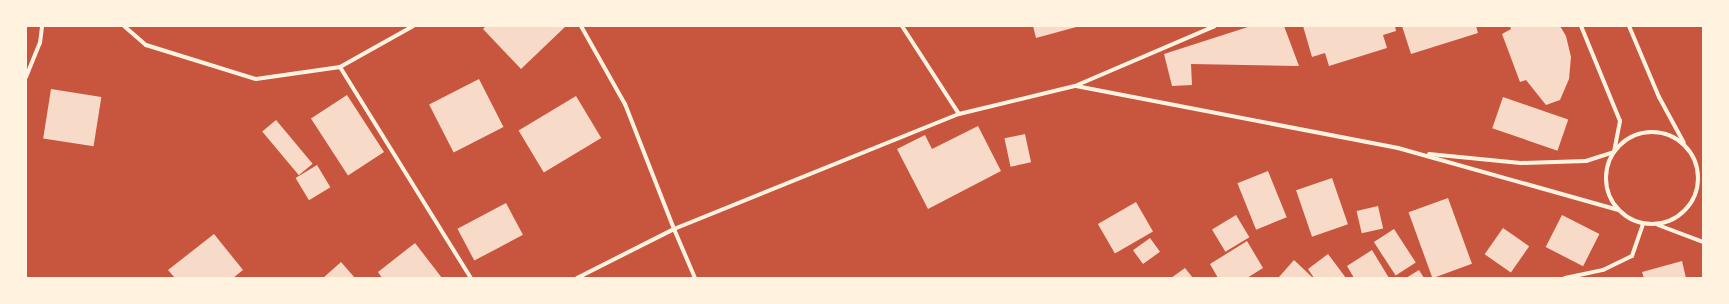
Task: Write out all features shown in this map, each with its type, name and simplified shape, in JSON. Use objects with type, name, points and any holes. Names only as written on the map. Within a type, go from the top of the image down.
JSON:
[{"type":"street","points":[[26,77],[40,43],[42,26]]},
{"type":"street","points":[[124,26],[146,45],[256,79],[340,67],[413,26]]},
{"type":"street","points":[[581,26],[625,104],[674,229],[696,278]]},
{"type":"street","points":[[902,26],[959,114]]},
{"type":"street","points":[[577,278],[674,229],[959,114],[1075,86],[1215,26]]},
{"type":"street","points":[[1581,26],[1620,122],[1614,152],[1607,166],[1606,182],[1610,198],[1618,210],[1630,219],[1643,224],[1658,225],[1703,242]]},
{"type":"street","points":[[1629,26],[1659,97],[1685,145],[1695,158],[1699,172],[1698,187],[1693,200],[1684,212],[1672,220],[1658,225]]},
{"type":"street","points":[[340,67],[471,278]]},
{"type":"street","points":[[1075,86],[1398,148],[1618,210]]},
{"type":"street","points":[[1418,153],[1520,163],[1586,161],[1614,152],[1626,140],[1640,133],[1657,132],[1672,136],[1685,145]]},
{"type":"street","points":[[1699,172],[1703,177]]},
{"type":"street","points":[[1565,278],[1603,270],[1632,256],[1643,224]]},
{"type":"building","points":[[486,26],[566,26],[521,69],[483,29]]},
{"type":"building","points":[[1033,26],[1080,26],[1036,38]]},
{"type":"building","points":[[1251,26],[1284,26],[1299,66],[1191,64],[1192,85],[1172,86],[1164,54]]},
{"type":"building","points":[[1303,26],[1395,26],[1396,31],[1383,35],[1387,48],[1329,66],[1325,53],[1312,57]]},
{"type":"building","points":[[1402,26],[1476,26],[1478,33],[1411,54]]},
{"type":"building","points":[[1510,26],[1560,26],[1566,36],[1571,57],[1569,79],[1560,100],[1546,105],[1526,80],[1520,82],[1502,34],[1511,29]]},
{"type":"building","points":[[479,79],[504,127],[454,153],[429,104]]},
{"type":"building","points":[[51,89],[101,97],[94,146],[43,138]]},
{"type":"building","points":[[347,95],[384,152],[348,175],[311,118]]},
{"type":"building","points":[[576,96],[601,138],[544,173],[519,131]]},
{"type":"building","points":[[1503,97],[1568,119],[1557,151],[1492,128]]},
{"type":"building","points":[[276,120],[313,164],[299,175],[262,132]]},
{"type":"building","points":[[978,126],[1001,171],[928,209],[897,149],[925,135],[932,149]]},
{"type":"building","points":[[1025,134],[1031,162],[1010,167],[1004,138]]},
{"type":"building","points":[[317,165],[330,187],[309,200],[296,178]]},
{"type":"building","points":[[1268,171],[1287,217],[1256,230],[1237,183]]},
{"type":"building","points":[[1332,178],[1348,224],[1312,237],[1296,190]]},
{"type":"building","points":[[1448,198],[1472,264],[1432,278],[1409,212]]},
{"type":"building","points":[[1136,202],[1153,231],[1115,253],[1098,224]]},
{"type":"building","points":[[506,203],[523,235],[474,261],[457,229]]},
{"type":"building","points":[[1378,206],[1383,228],[1362,233],[1357,211]]},
{"type":"building","points":[[1236,215],[1249,237],[1225,252],[1212,229]]},
{"type":"building","points":[[1562,215],[1599,234],[1583,266],[1546,247]]},
{"type":"building","points":[[1503,228],[1529,246],[1511,273],[1485,254]]},
{"type":"building","points":[[1394,229],[1416,263],[1396,276],[1374,242]]},
{"type":"building","points":[[214,234],[243,270],[233,278],[175,278],[168,270]]},
{"type":"building","points":[[1150,238],[1160,252],[1143,264],[1133,250]]},
{"type":"building","points":[[1247,241],[1263,268],[1247,278],[1218,278],[1210,264]]},
{"type":"building","points":[[415,243],[442,278],[382,278],[378,272]]},
{"type":"building","points":[[1372,250],[1389,278],[1354,278],[1347,266]]},
{"type":"building","points":[[1328,254],[1346,278],[1314,278],[1308,269]]},
{"type":"building","points":[[1294,260],[1313,278],[1279,277]]},
{"type":"building","points":[[1682,261],[1686,278],[1644,278],[1642,272]]},
{"type":"building","points":[[341,262],[355,278],[323,278]]},
{"type":"building","points":[[1185,268],[1193,278],[1171,278]]},
{"type":"building","points":[[1419,270],[1424,278],[1406,278]]}]
